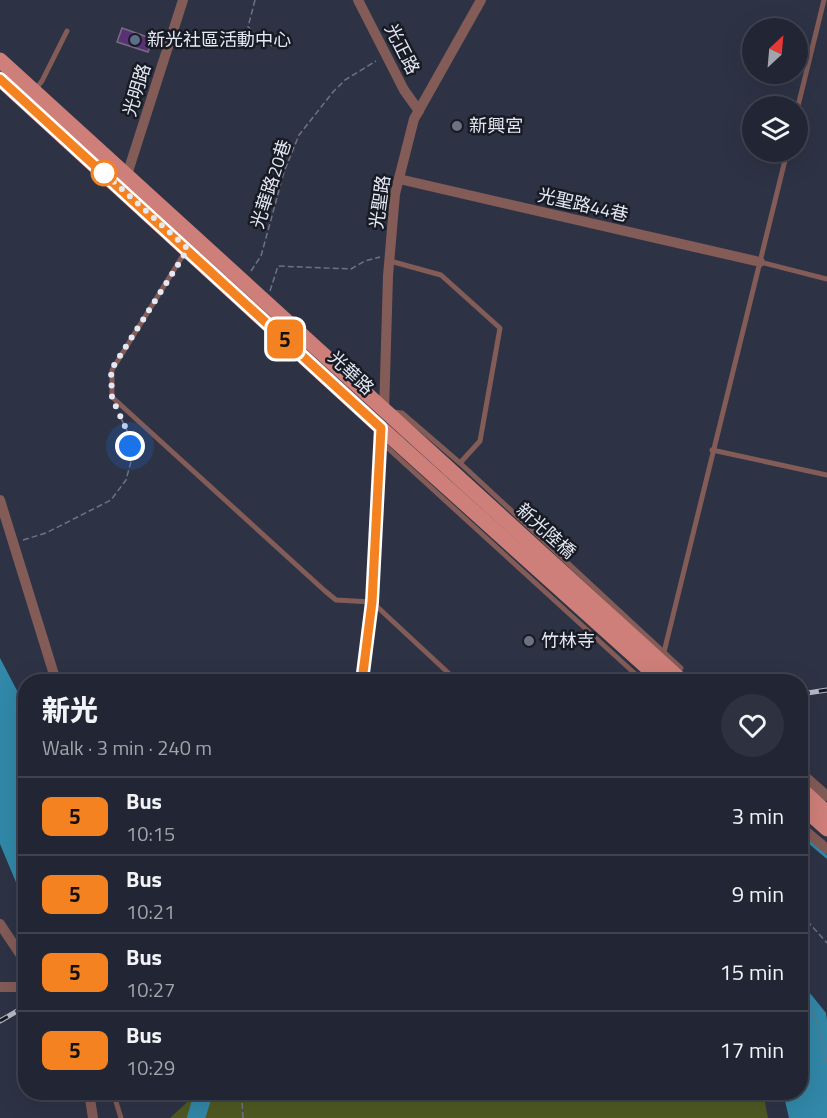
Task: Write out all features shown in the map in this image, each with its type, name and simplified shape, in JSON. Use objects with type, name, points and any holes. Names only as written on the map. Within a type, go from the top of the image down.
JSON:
[{"type":"main road","name":"光華路","points":[[0,60],[34,91],[188,249],[244,281],[384,411]]},
{"type":"main road","name":"光華路","points":[[0,79],[124,183],[217,267],[381,434]]},
{"type":"main road","name":"新光陸橋","points":[[384,411],[674,674]]},
{"type":"main road","name":"新光陸橋","points":[[381,434],[654,674]]},
{"type":"main road","points":[[808,795],[827,813]]},
{"type":"main road","points":[[808,812],[827,830]]},
{"type":"street","name":"光明路","points":[[124,183],[183,0]]},
{"type":"street","name":"光正路","points":[[358,0],[404,90],[418,111]]},
{"type":"street","name":"光聖路","points":[[381,434],[395,195],[414,119],[481,0]]},
{"type":"street","name":"光聖路44巷","points":[[399,179],[760,262]]},
{"type":"street","points":[[0,501],[54,674]]},
{"type":"street","points":[[808,779],[827,796]]},
{"type":"street","points":[[808,833],[827,849]]},
{"type":"street","points":[[0,924],[18,951]]},
{"type":"street","points":[[0,987],[18,987]]},
{"type":"street","points":[[90,1100],[93,1118]]},
{"type":"lane","points":[[800,96],[824,0]]},
{"type":"lane","points":[[34,91],[42,81],[67,31]]},
{"type":"lane","points":[[664,652],[785,162]]},
{"type":"lane","points":[[188,249],[111,370],[112,398],[336,600],[372,602],[449,674]]},
{"type":"lane","points":[[390,258],[441,275],[500,328],[480,441],[460,463]]},
{"type":"lane","points":[[760,262],[827,279]]},
{"type":"lane","points":[[384,411],[402,413],[460,463],[681,668],[675,674]]},
{"type":"lane","points":[[363,674],[372,602],[381,434]]},
{"type":"lane","points":[[381,434],[636,674]]},
{"type":"lane","points":[[712,450],[827,475]]},
{"type":"lane","points":[[115,1100],[121,1118]]},
{"type":"path","points":[[255,0],[248,27],[272,46]]},
{"type":"path","name":"光華路20巷","points":[[244,281],[261,256],[284,172],[299,135],[345,80],[386,56]]},
{"type":"path","points":[[267,303],[278,266],[351,269],[365,261],[390,258]]},
{"type":"path","points":[[14,543],[46,533],[111,500],[126,480],[132,458],[128,433],[112,398]]},
{"type":"path","points":[[808,922],[827,943]]},
{"type":"path","points":[[808,1002],[816,1018],[827,1064]]},
{"type":"path","points":[[243,1118],[244,1100]]},
{"type":"green space","points":[[189,1100],[765,1100],[768,1118],[170,1118]]},
{"type":"water","points":[[0,658],[18,693],[18,887],[0,844]]},
{"type":"water","points":[[808,991],[826,1013],[827,1118],[789,1118],[785,1100],[808,1100]]},
{"type":"building","name":"新光社區活動中心","points":[[122,28],[153,39],[148,52],[117,42]]},
{"type":"waterway","points":[[808,841],[827,857]]},
{"type":"waterway","points":[[196,1118],[201,1100]]},
{"type":"railway","points":[[808,693],[827,690]]},
{"type":"railway","points":[[0,1021],[18,1011]]},
{"type":"bus line","name":"5","points":[[0,79],[381,428],[372,602],[363,674]]},
{"type":"place","name":"新光社區活動中心","points":[[135,40]]},
{"type":"place","name":"新興宮","points":[[457,126]]},
{"type":"place","name":"竹林寺","points":[[529,641]]},
{"type":"route","points":[[104,173],[101,170],[188,249],[111,370],[112,398],[128,433],[130,446]]}]
